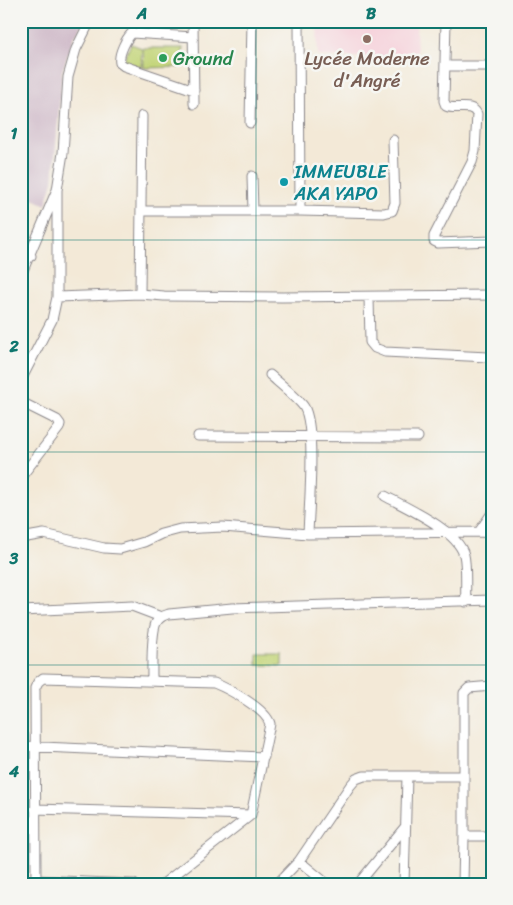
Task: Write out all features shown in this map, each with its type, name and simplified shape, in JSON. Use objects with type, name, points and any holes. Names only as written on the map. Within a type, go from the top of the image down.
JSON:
[{"type":"street","points":[[21,380],[52,320],[57,297],[58,190],[70,66],[90,21]]},
{"type":"street","points":[[193,21],[194,104]]},
{"type":"street","points":[[250,123],[252,21]]},
{"type":"street","points":[[299,21],[300,211]]},
{"type":"street","points":[[446,21],[444,102],[449,108],[470,108],[474,110],[476,114],[476,151],[434,236],[434,241],[438,243],[492,241]]},
{"type":"street","points":[[193,37],[132,33],[128,37],[119,58],[120,63],[124,66],[194,90]]},
{"type":"street","points":[[445,66],[492,66]]},
{"type":"street","points":[[140,294],[142,116]]},
{"type":"street","points":[[142,211],[384,213],[392,210],[395,203],[393,140]]},
{"type":"street","points":[[252,176],[253,211]]},
{"type":"street","points":[[21,275],[31,256],[58,190]]},
{"type":"street","points":[[21,251],[31,256]]},
{"type":"street","points":[[57,297],[140,294],[164,296],[492,296]]},
{"type":"street","points":[[369,297],[370,342],[375,348],[385,352],[488,357],[492,359]]},
{"type":"street","points":[[270,375],[302,405],[306,413],[311,438],[308,534]]},
{"type":"street","points":[[21,402],[57,420],[60,424],[59,428],[21,477]]},
{"type":"street","points":[[198,436],[418,437]]},
{"type":"street","points":[[385,496],[448,532],[460,547],[464,556],[466,602]]},
{"type":"street","points":[[480,532],[492,513]]},
{"type":"street","points":[[21,538],[44,534],[104,548],[120,549],[180,529],[223,527],[308,534],[492,533]]},
{"type":"street","points":[[152,680],[156,624],[161,617],[169,614],[232,608],[492,600]]},
{"type":"street","points":[[21,611],[132,606],[139,607],[149,614],[161,617]]},
{"type":"street","points":[[134,884],[36,882],[35,688],[43,678],[214,683],[223,686],[261,710],[268,717],[270,724],[251,815],[163,884]]},
{"type":"street","points":[[462,884],[464,693],[469,688],[492,686]]},
{"type":"street","points":[[21,746],[264,757]]},
{"type":"street","points":[[277,884],[299,862],[356,779],[364,776],[464,776]]},
{"type":"street","points":[[404,884],[406,776]]},
{"type":"street","points":[[35,809],[251,815]]},
{"type":"street","points":[[358,884],[405,827]]},
{"type":"street","points":[[464,836],[492,836]]},
{"type":"street","points":[[299,862],[326,884]]},
{"type":"shaded area","points":[[21,21],[84,21],[73,39],[62,71],[53,181],[46,205],[21,193]]},
{"type":"shaded area","name":"Lycée Moderne d'Angré","points":[[317,21],[416,21],[417,59],[318,56]]},
{"type":"green space","points":[[131,44],[142,48],[141,69],[124,62]]},
{"type":"green space","name":"Ground","points":[[143,48],[183,48],[183,67],[144,68]]},
{"type":"green space","points":[[257,654],[282,654],[282,666],[257,665]]},
{"type":"place","name":"Lycée Moderne d'Angré","points":[[367,39]]},
{"type":"place","name":"Ground","points":[[163,58]]},
{"type":"place","name":"IMMEUBLE AKA YAPO","points":[[284,182]]}]
